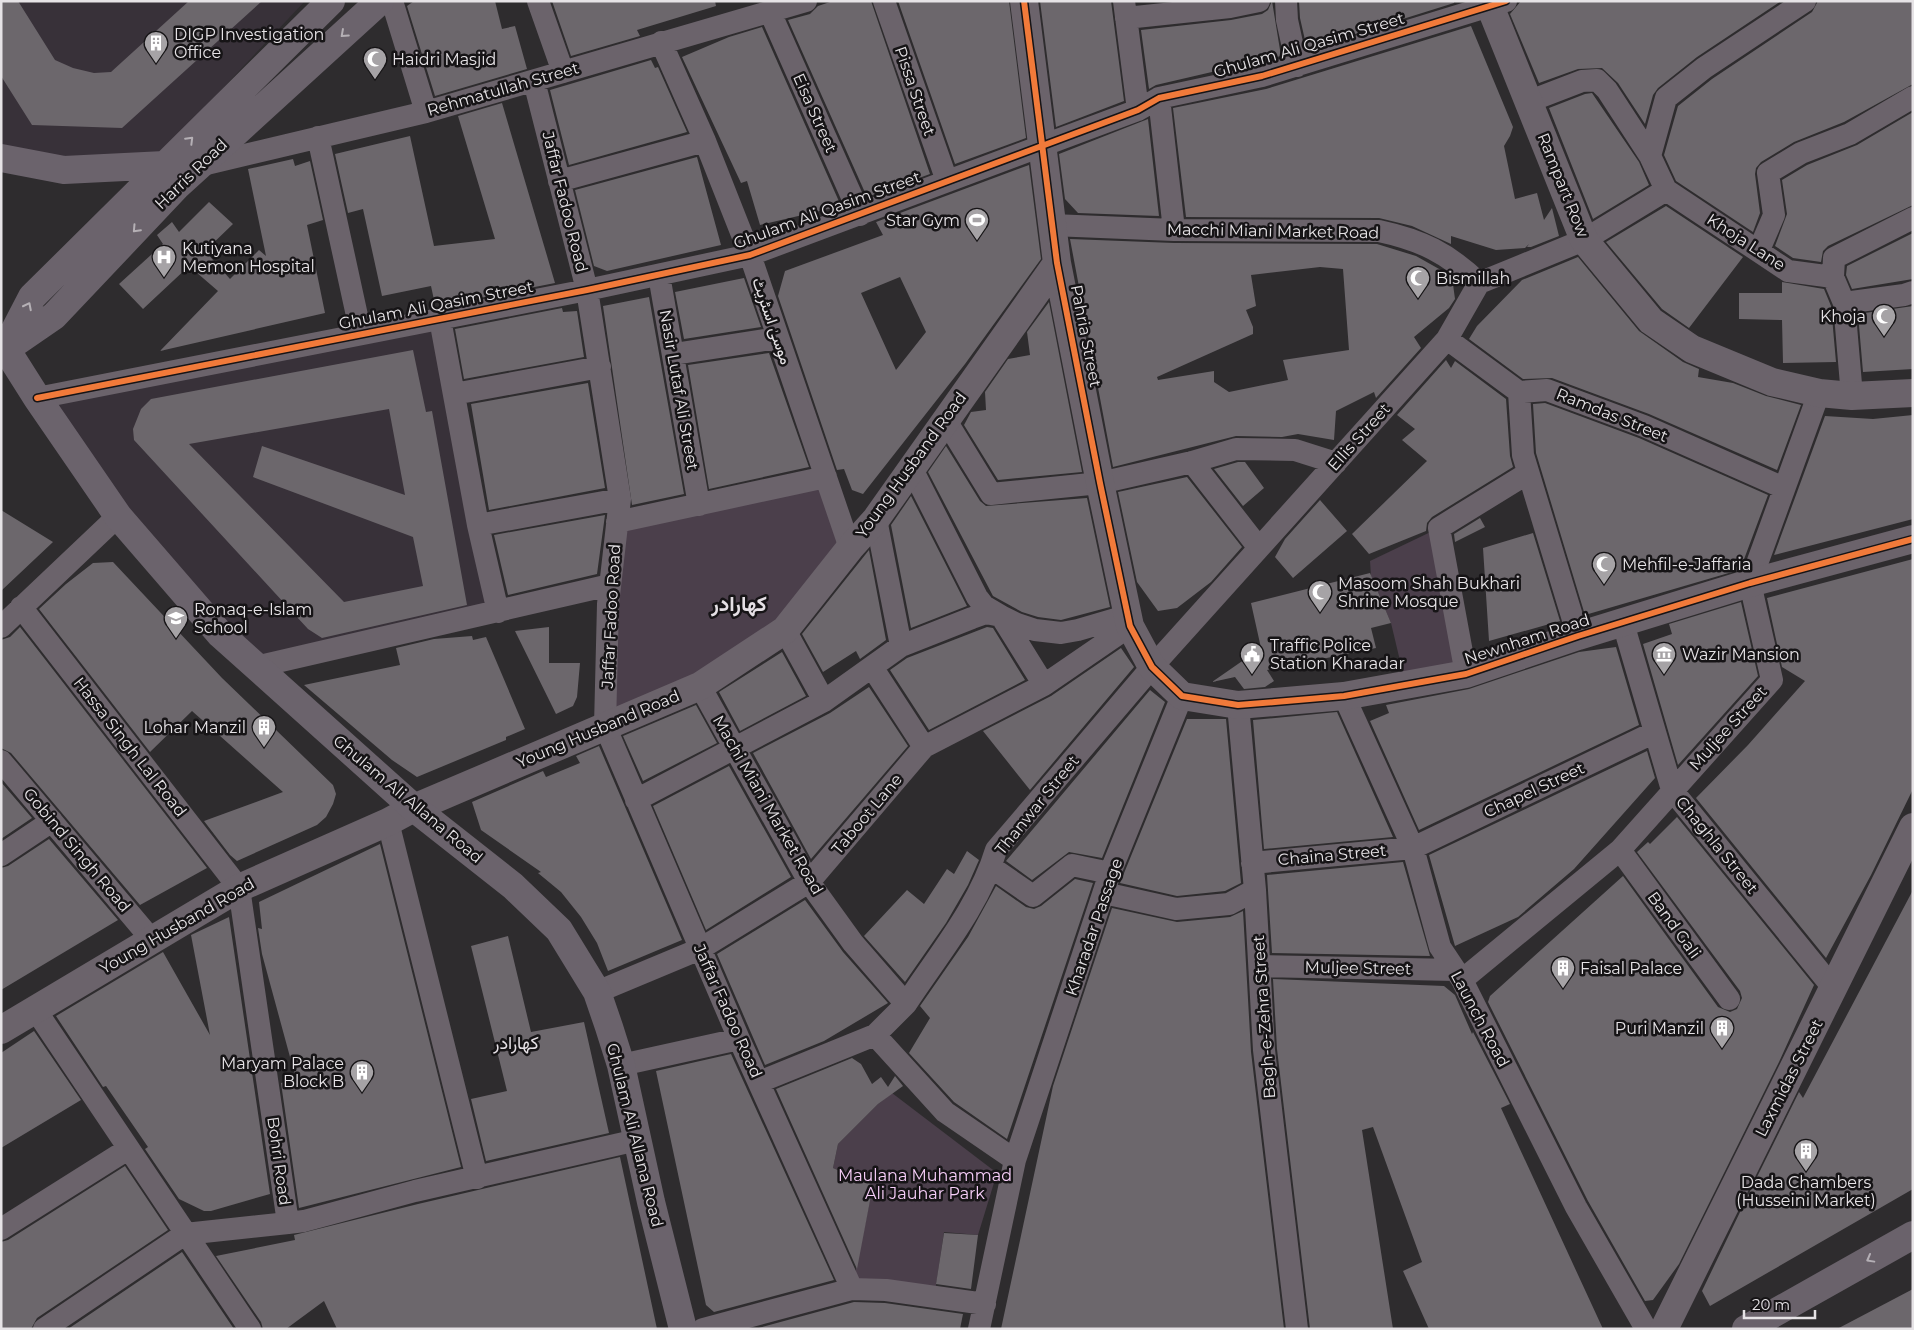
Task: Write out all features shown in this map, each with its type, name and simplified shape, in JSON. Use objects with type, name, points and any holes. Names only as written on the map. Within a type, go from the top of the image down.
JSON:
[{"type":"highway","points":[[1746,1329],[1913,1236]]},
{"type":"main road","name":"Harris Road","points":[[3,348],[32,297],[331,1]]},
{"type":"main road","name":"Harris Road","points":[[3,348],[54,316],[177,186],[380,1]]},
{"type":"main road","points":[[1,158],[64,170],[165,165]]},
{"type":"main road","name":"Ghulam Ali Allana Road","points":[[3,348],[118,516],[220,634],[414,808],[513,886],[559,930],[597,992],[620,1065],[683,1329]]},
{"type":"street","points":[[392,1],[426,112]]},
{"type":"street","points":[[538,1],[562,72]]},
{"type":"street","name":"Rehmatullah Street","points":[[198,166],[426,112],[806,1]]},
{"type":"street","name":"Pissa Street","points":[[884,1],[946,181]]},
{"type":"street","name":"Pahria Street","points":[[1024,1],[1058,263],[1100,482],[1130,621],[1152,667]]},
{"type":"street","points":[[1138,110],[1125,9],[1230,7],[1259,1]]},
{"type":"street","points":[[1286,1],[1287,20],[1297,66]]},
{"type":"street","points":[[1650,156],[1666,98],[1704,68],[1805,1]]},
{"type":"street","name":"Ghulam Ali Qasim Street","points":[[37,398],[587,290],[750,255],[1138,110],[1159,98],[1262,76],[1495,3]]},
{"type":"street","name":"Rampart Row","points":[[1495,3],[1530,101],[1584,240],[1651,321],[1692,349],[1772,382],[1819,393],[1852,396],[1913,393]]},
{"type":"street","name":"Eisa Street","points":[[770,12],[860,215]]},
{"type":"street","name":"موسیٰ اسٹریٹ","points":[[661,42],[705,141],[750,255],[850,548]]},
{"type":"street","points":[[1479,283],[1584,240],[1666,190],[1650,156],[1607,90],[1597,80],[1582,81],[1530,101]]},
{"type":"street","name":"Jaffar Fadoo Road","points":[[534,81],[587,290],[620,499],[610,586],[605,726],[739,1039],[852,1289]]},
{"type":"street","points":[[1759,250],[1774,215],[1768,172],[1801,153],[1850,134],[1913,97]]},
{"type":"street","points":[[1159,98],[1174,230]]},
{"type":"street","points":[[318,137],[360,334]]},
{"type":"street","points":[[559,181],[705,141]]},
{"type":"street","name":"Khoja Lane","points":[[1666,190],[1788,271],[1834,277]]},
{"type":"street","points":[[1852,396],[1844,303],[1834,277],[1834,258],[1913,218]]},
{"type":"street","name":"Macchi Miani Market Road","points":[[1052,225],[1174,230],[1379,231],[1410,237],[1457,262],[1479,283]]},
{"type":"street","name":"Young Husband Road","points":[[1,1030],[239,888],[388,822],[414,808],[700,686],[785,630],[850,548],[876,519],[945,419],[1058,263]]},
{"type":"street","name":"Nasir Lutaf Ali Street","points":[[659,275],[699,505]]},
{"type":"street","name":"Ellis Street","points":[[1152,667],[1447,340],[1479,283]]},
{"type":"street","points":[[1844,303],[1904,295],[1913,292]]},
{"type":"street","points":[[440,319],[478,525],[498,612]]},
{"type":"street","points":[[674,354],[778,338]]},
{"type":"street","points":[[1447,340],[1519,392],[1523,456],[1578,636]]},
{"type":"street","points":[[454,394],[600,367]]},
{"type":"street","name":"Ramdas Street","points":[[1519,392],[1547,390],[1644,426],[1784,488]]},
{"type":"street","points":[[1750,583],[1819,393]]},
{"type":"street","points":[[945,419],[991,494],[1100,482],[1192,462],[1236,449],[1295,450],[1336,464]]},
{"type":"street","points":[[1192,462],[1259,548]]},
{"type":"street","points":[[911,467],[977,597],[984,606],[1016,624],[1035,630],[1062,633],[1130,621]]},
{"type":"street","points":[[1466,674],[1439,528],[1528,473]]},
{"type":"street","points":[[617,522],[826,477]]},
{"type":"street","points":[[478,525],[620,499]]},
{"type":"street","points":[[1,627],[118,516]]},
{"type":"street","points":[[876,519],[901,646]]},
{"type":"street","name":"Newnham Road","points":[[1182,696],[1238,705],[1344,696],[1466,674],[1578,636],[1750,583],[1913,539]]},
{"type":"street","name":"Muljee Street","points":[[1260,966],[1459,975],[1620,850],[1772,680],[1750,583]]},
{"type":"street","points":[[255,667],[610,586]]},
{"type":"street","name":"Hassa Singh Lal Road","points":[[21,606],[239,888]]},
{"type":"street","points":[[636,800],[824,701],[901,646],[986,613],[1001,616],[1044,685]]},
{"type":"street","name":"Taboot Lane","points":[[597,992],[700,949],[809,882],[924,747],[1044,685],[1130,621]]},
{"type":"street","name":"Chaghla Street","points":[[1623,623],[1672,790],[1834,989]]},
{"type":"street","points":[[785,630],[824,701]]},
{"type":"street","points":[[872,667],[924,747]]},
{"type":"street","points":[[1152,667],[1182,696]]},
{"type":"street","name":"Thanwar Street","points":[[906,1004],[970,908],[991,867],[996,850],[1152,667]]},
{"type":"street","name":"Machi Miani Market Road","points":[[700,686],[809,882],[853,943],[906,1004]]},
{"type":"street","name":"Kharadar Passage","points":[[1015,1160],[1107,883],[1182,696]]},
{"type":"street","name":"Launch Road","points":[[1344,696],[1413,848],[1440,947],[1459,975],[1576,1207],[1646,1329]]},
{"type":"street","name":"Bagh-e-Zehra Street","points":[[1238,705],[1255,890],[1264,1050],[1297,1329]]},
{"type":"street","name":"Chapel Street","points":[[1413,848],[1655,732]]},
{"type":"street","name":"Gobind Singh Road","points":[[1,761],[152,940]]},
{"type":"street","points":[[1,855],[52,821]]},
{"type":"street","points":[[388,822],[477,1178]]},
{"type":"street","name":"Laxmidas Street","points":[[1664,1329],[1913,827]]},
{"type":"street","name":"Chaina Street","points":[[1252,863],[1413,848]]},
{"type":"street","name":"Band Gali","points":[[1620,850],[1729,999]]},
{"type":"street","points":[[991,867],[1033,896],[1072,865],[1107,883],[1176,909],[1229,904],[1255,890]]},
{"type":"street","name":"Bohri Road","points":[[44,1329],[185,1234],[288,1223],[239,888]]},
{"type":"street","points":[[759,1082],[875,1034],[906,1004]]},
{"type":"street","points":[[35,1010],[250,1329]]},
{"type":"street","points":[[875,1034],[945,1112],[1015,1160],[979,1329]]},
{"type":"street","points":[[620,1065],[739,1039]]},
{"type":"street","points":[[288,1223],[304,1221],[415,1191],[637,1140]]},
{"type":"street","points":[[1,1229],[128,1148]]},
{"type":"street","points":[[703,1329],[852,1289],[886,1290],[985,1304]]},
{"type":"shaded area","points":[[1,1],[305,1],[158,157],[1,158]]},
{"type":"shaded area","points":[[440,319],[495,612],[255,667],[37,398]]},
{"type":"green space","points":[[817,479],[850,548],[785,630],[605,726],[618,514]]},
{"type":"green space","points":[[1439,528],[1466,674],[1406,686],[1391,623],[1371,576],[1370,561]]},
{"type":"green space","name":"Maulana Muhammad Ali Jauhar Park","points":[[892,1093],[997,1173],[978,1235],[944,1232],[935,1292],[852,1289],[873,1185],[833,1168],[838,1144],[878,1104]]},
{"type":"building","name":"DIGP Investigation Office","points":[[1,1],[18,1],[55,60],[73,68],[94,73],[111,72],[189,1],[262,1],[122,128],[32,125],[1,76]]},
{"type":"building","points":[[414,1],[495,1],[502,29],[515,26],[527,69],[435,96],[407,6]]},
{"type":"building","points":[[552,1],[715,1],[716,6],[637,30],[640,36],[571,56]]},
{"type":"building","points":[[833,1],[871,1],[930,174],[867,197],[788,20],[810,14],[818,6]]},
{"type":"building","points":[[898,1],[1009,1],[1026,138],[955,164]]},
{"type":"building","points":[[1040,1],[1111,1],[1124,101],[1056,127]]},
{"type":"building","points":[[1272,1],[1281,56],[1156,85],[1149,89],[1141,30],[1231,20],[1262,14],[1268,10]]},
{"type":"building","points":[[1299,1],[1454,1],[1454,3],[1307,49],[1300,18]]},
{"type":"building","points":[[1521,1],[1781,1],[1697,57],[1658,88],[1653,95],[1645,124],[1618,83],[1602,68],[1578,69],[1539,83],[1510,14]]},
{"type":"building","points":[[1818,1],[1913,1],[1913,84],[1844,122],[1794,142],[1761,162],[1756,168],[1755,174],[1760,213],[1753,232],[1676,181],[1664,155],[1678,106],[1712,79],[1812,12]]},
{"type":"building","points":[[1471,26],[1513,127],[1504,146],[1515,199],[1537,193],[1544,220],[1552,208],[1559,236],[1531,247],[1527,247],[1529,244],[1525,248],[1496,250],[1451,236],[1451,244],[1412,226],[1379,218],[1186,217],[1173,108],[1266,89]]},
{"type":"building","points":[[762,27],[841,206],[760,225],[747,181],[741,183],[682,57],[729,37]]},
{"type":"building","points":[[651,60],[655,68],[658,67],[687,132],[569,165],[550,90]]},
{"type":"building","points":[[1592,93],[1639,162],[1649,185],[1593,219],[1549,108]]},
{"type":"building","points":[[502,103],[555,283],[444,305],[442,298],[434,300],[431,286],[382,296],[363,209],[348,213],[335,154],[410,136],[434,246],[495,239],[458,116]]},
{"type":"building","points":[[1913,112],[1913,205],[1828,246],[1823,251],[1821,262],[1793,258],[1775,246],[1787,214],[1782,180],[1807,165],[1857,145]]},
{"type":"building","points":[[1148,119],[1159,216],[1078,213],[1065,199],[1059,154]]},
{"type":"building","points":[[697,157],[721,245],[607,271],[594,266],[575,190]]},
{"type":"building","points":[[293,159],[295,166],[310,161],[323,220],[307,225],[325,313],[160,351],[218,291],[189,266],[143,309],[119,284],[163,244],[157,235],[172,222],[179,232],[209,202],[233,224],[205,251],[230,279],[259,250],[266,256],[248,169]]},
{"type":"building","points":[[1029,165],[1041,259],[965,364],[863,494],[852,490],[844,469],[837,470],[778,296],[785,271],[883,235],[876,222]],"holes":[[[900,277],[926,332],[896,370],[861,293]]]},
{"type":"building","points":[[1666,206],[1743,257],[1689,328],[1662,309],[1606,242]]},
{"type":"building","points":[[1913,233],[1913,279],[1852,289],[1846,275],[1847,266]]},
{"type":"building","points":[[1070,239],[1174,243],[1377,244],[1416,256],[1452,277],[1455,299],[1449,308],[1414,337],[1421,348],[1376,398],[1374,392],[1336,411],[1334,440],[1298,434],[1282,437],[1236,436],[1113,467]],"holes":[[[1320,267],[1343,269],[1349,350],[1283,360],[1288,380],[1229,392],[1214,382],[1214,371],[1158,380],[1157,377],[1253,334],[1253,327],[1246,310],[1256,306],[1251,275]]]},
{"type":"building","points":[[1578,257],[1639,331],[1683,362],[1699,369],[1698,377],[1733,383],[1766,396],[1801,405],[1777,470],[1649,414],[1552,378],[1523,379],[1469,339],[1477,326],[1522,280]]},
{"type":"building","points":[[744,278],[761,327],[684,339],[675,292]]},
{"type":"building","points":[[1782,282],[1824,289],[1831,306],[1836,362],[1783,363],[1782,320],[1739,319],[1739,293],[1782,293]]},
{"type":"building","points":[[649,297],[684,494],[632,505],[603,306]]},
{"type":"building","points":[[1049,302],[1082,472],[998,480],[964,425],[971,412],[986,410],[985,392],[1008,359],[1030,355],[1027,332]]},
{"type":"building","name":"Khoja","points":[[1913,306],[1913,369],[1863,372],[1858,314]]},
{"type":"building","points":[[562,308],[563,312],[577,311],[584,357],[464,379],[455,329]]},
{"type":"building","points":[[413,350],[426,412],[432,411],[467,605],[322,638],[308,629],[134,440],[133,429],[141,409],[151,399]],"holes":[[[389,409],[405,495],[262,446],[253,477],[413,537],[423,586],[344,602],[189,444]]]},
{"type":"building","points":[[769,353],[809,467],[709,489],[688,365]]},
{"type":"building","points":[[1446,360],[1451,368],[1455,361],[1506,399],[1510,456],[1513,467],[1432,517],[1427,523],[1426,531],[1369,554],[1352,534],[1427,461],[1402,440],[1415,429],[1397,415]]},
{"type":"building","points":[[588,383],[605,488],[489,510],[471,404]]},
{"type":"building","points":[[1545,403],[1639,438],[1768,495],[1743,562],[1735,565],[1739,570],[1585,615],[1536,453],[1533,404]]},
{"type":"building","points":[[1913,415],[1913,519],[1774,555],[1825,416],[1873,419]]},
{"type":"building","points":[[946,446],[980,501],[986,506],[1087,498],[1110,607],[1061,620],[1038,617],[1022,612],[993,596],[928,472]]},
{"type":"building","points":[[1238,462],[1245,462],[1264,488],[1243,506],[1214,469]]},
{"type":"building","points":[[1187,477],[1242,547],[1211,582],[1177,608],[1158,611],[1137,582],[1118,492]]},
{"type":"building","points":[[911,496],[967,606],[911,628],[891,525]]},
{"type":"building","points":[[1320,500],[1347,531],[1293,578],[1275,557],[1285,539]]},
{"type":"building","points":[[1,510],[53,542],[1,591]]},
{"type":"building","points":[[605,515],[597,574],[508,595],[494,535]]},
{"type":"building","points":[[1480,518],[1485,527],[1455,542],[1454,534]]},
{"type":"building","points":[[1533,533],[1560,621],[1489,641],[1483,548]]},
{"type":"building","points":[[869,550],[886,640],[860,659],[856,651],[823,672],[802,634]]},
{"type":"building","points":[[1913,559],[1913,789],[1871,875],[1826,958],[1696,798],[1748,745],[1805,681],[1782,667],[1767,598]]},
{"type":"building","points":[[113,562],[222,678],[333,785],[336,794],[333,804],[326,817],[317,825],[237,861],[230,855],[204,821],[283,792],[192,711],[150,752],[39,609],[66,584],[93,563]]},
{"type":"building","name":"Masoom Shah Bukhari Shrine Mosque","points":[[1370,573],[1391,623],[1371,628],[1376,648],[1267,670],[1274,681],[1265,687],[1244,689],[1235,677],[1212,682],[1261,648],[1251,603]]},
{"type":"building","points":[[1741,602],[1758,676],[1678,765],[1643,644],[1672,634],[1669,624]]},
{"type":"building","points":[[20,627],[207,868],[140,905],[11,753],[1,748],[1,640],[10,637]]},
{"type":"building","points":[[549,627],[549,663],[580,663],[577,697],[573,706],[556,714],[515,631]]},
{"type":"building","points":[[987,627],[993,628],[1025,680],[929,730],[890,670],[907,658]]},
{"type":"building","points":[[472,636],[473,640],[486,637],[525,729],[506,737],[506,740],[417,777],[392,760],[304,685],[400,665],[396,648],[434,639]]},
{"type":"building","points":[[1616,647],[1639,725],[1419,830],[1370,721],[1389,713],[1386,705],[1469,689],[1579,652]]},
{"type":"building","points":[[1121,648],[1134,667],[1030,790],[983,731],[1051,696]]},
{"type":"building","points":[[782,652],[806,696],[740,731],[719,692]]},
{"type":"building","points":[[869,687],[908,746],[811,859],[753,753],[830,713]]},
{"type":"building","points":[[1150,690],[1165,702],[1102,858],[1069,852],[1032,880],[1006,861]]},
{"type":"building","points":[[696,705],[717,743],[643,781],[623,736]]},
{"type":"building","points":[[1337,712],[1393,837],[1264,849],[1253,720]]},
{"type":"building","points":[[1187,719],[1226,719],[1241,883],[1225,891],[1177,896],[1120,883]]},
{"type":"building","points":[[599,746],[682,940],[608,971],[597,943],[581,917],[561,892],[538,873],[541,872],[481,830],[472,802],[543,771],[546,777],[580,763],[576,756]]},
{"type":"building","points":[[1647,751],[1655,778],[1574,869],[1518,917],[1455,946],[1429,855]]},
{"type":"building","points":[[729,766],[791,877],[706,930],[653,806]]},
{"type":"building","points":[[1,782],[32,818],[1,839]]},
{"type":"building","points":[[1677,817],[1814,985],[1779,1062],[1679,1264],[1653,1300],[1645,1301],[1588,1201],[1488,1002],[1490,996],[1623,876],[1718,1007],[1730,1012],[1737,1009],[1742,998],[1740,991],[1637,852],[1648,842],[1650,844]]},
{"type":"building","points":[[49,839],[118,920],[1,990],[1,868],[8,866]]},
{"type":"building","points":[[380,844],[461,1167],[299,1208],[281,1083],[296,1079],[262,954],[258,928],[262,929],[259,902]]},
{"type":"building","points":[[967,851],[979,860],[968,885],[946,923],[905,982],[864,936],[907,890],[924,904],[947,869],[954,874]]},
{"type":"building","points":[[1403,862],[1430,956],[1272,953],[1267,875]]},
{"type":"building","points":[[1075,879],[1093,883],[1007,1139],[954,1102],[909,1053],[930,1018],[920,1006],[968,937],[996,886],[1026,907],[1034,909],[1041,906]]},
{"type":"building","points":[[1913,890],[1913,1189],[1710,1306],[1702,1291],[1754,1183],[1799,1092],[1803,1098]]},
{"type":"building","points":[[805,900],[843,952],[888,1003],[824,1041],[765,1065],[717,954]]},
{"type":"building","points":[[1112,908],[1177,922],[1230,917],[1243,911],[1251,1052],[1284,1329],[1001,1329],[1053,1086]]},
{"type":"building","points":[[229,917],[270,1194],[211,1211],[204,1211],[179,1199],[145,1149],[148,1147],[106,1086],[103,1087],[56,1016],[163,952],[210,1035],[191,935]]},
{"type":"building","points":[[508,936],[531,1032],[584,1022],[609,1133],[486,1161],[471,1099],[507,1091],[471,946]]},
{"type":"building","points":[[1273,979],[1444,986],[1455,995],[1472,1034],[1473,1032],[1510,1104],[1501,1108],[1603,1329],[1429,1329],[1403,1271],[1422,1262],[1373,1127],[1362,1130],[1393,1329],[1310,1329],[1277,1049]]},
{"type":"building","points":[[34,1031],[81,1100],[1,1148],[1,1053]]},
{"type":"building","points":[[731,1054],[834,1280],[714,1312],[706,1305],[656,1071]]},
{"type":"building","points":[[852,1058],[861,1064],[872,1084],[881,1077],[888,1087],[895,1076],[903,1086],[878,1104],[838,1144],[833,1168],[873,1185],[857,1269],[776,1089]]},
{"type":"building","points":[[620,1157],[657,1329],[337,1329],[324,1301],[286,1329],[263,1329],[261,1322],[216,1256],[295,1240],[294,1235]]},
{"type":"building","points":[[125,1166],[168,1230],[37,1318],[31,1329],[1,1329],[1,1242],[8,1240]]},
{"type":"building","points":[[944,1233],[978,1235],[971,1289],[936,1284]]},
{"type":"building","points":[[182,1252],[234,1329],[68,1329]]},
{"type":"building","points":[[1913,1289],[1913,1329],[1837,1329]]},
{"type":"building","points":[[854,1302],[885,1303],[963,1314],[960,1329],[755,1329]]},
{"type":"cycle path","points":[[1024,1],[1057,263],[1130,626],[1152,667],[1182,696],[1238,705],[1344,696],[1466,674],[1578,636],[1750,583],[1913,539]]},
{"type":"cycle path","points":[[37,398],[587,290],[750,255],[1138,110],[1159,98],[1262,76],[1506,1]]},
{"type":"place","name":"DIGP Investigation Office","points":[[156,64]]},
{"type":"place","name":"Haidri Masjid","points":[[375,80]]},
{"type":"place","name":"Star Gym","points":[[977,241]]},
{"type":"place","name":"Kutiyana Memon Hospital","points":[[164,278]]},
{"type":"place","name":"Bismillah","points":[[1418,299]]},
{"type":"place","name":"Khoja","points":[[1884,337]]},
{"type":"place","name":"Mehfil-e-Jaffaria","points":[[1604,585]]},
{"type":"place","name":"Masoom Shah Bukhari Shrine Mosque","points":[[1320,613]]},
{"type":"place","name":"Ronaq-e-Islam School","points":[[176,639]]},
{"type":"place","name":"Traffic Police Station Kharadar","points":[[1252,675]]},
{"type":"place","name":"Wazir Mansion","points":[[1664,675]]},
{"type":"place","name":"Lohar Manzil","points":[[264,748]]},
{"type":"place","name":"Faisal Palace","points":[[1563,989]]},
{"type":"place","name":"Puri Manzil","points":[[1722,1049]]},
{"type":"place","name":"Maryam Palace Block B","points":[[362,1093]]},
{"type":"place","name":"Dada Chambers (Husseini Market)","points":[[1806,1172]]},
{"type":"district","name":"کھارادر","points":[[739,603]]},
{"type":"district","name":"کھارادر","points":[[516,1043]]}]
